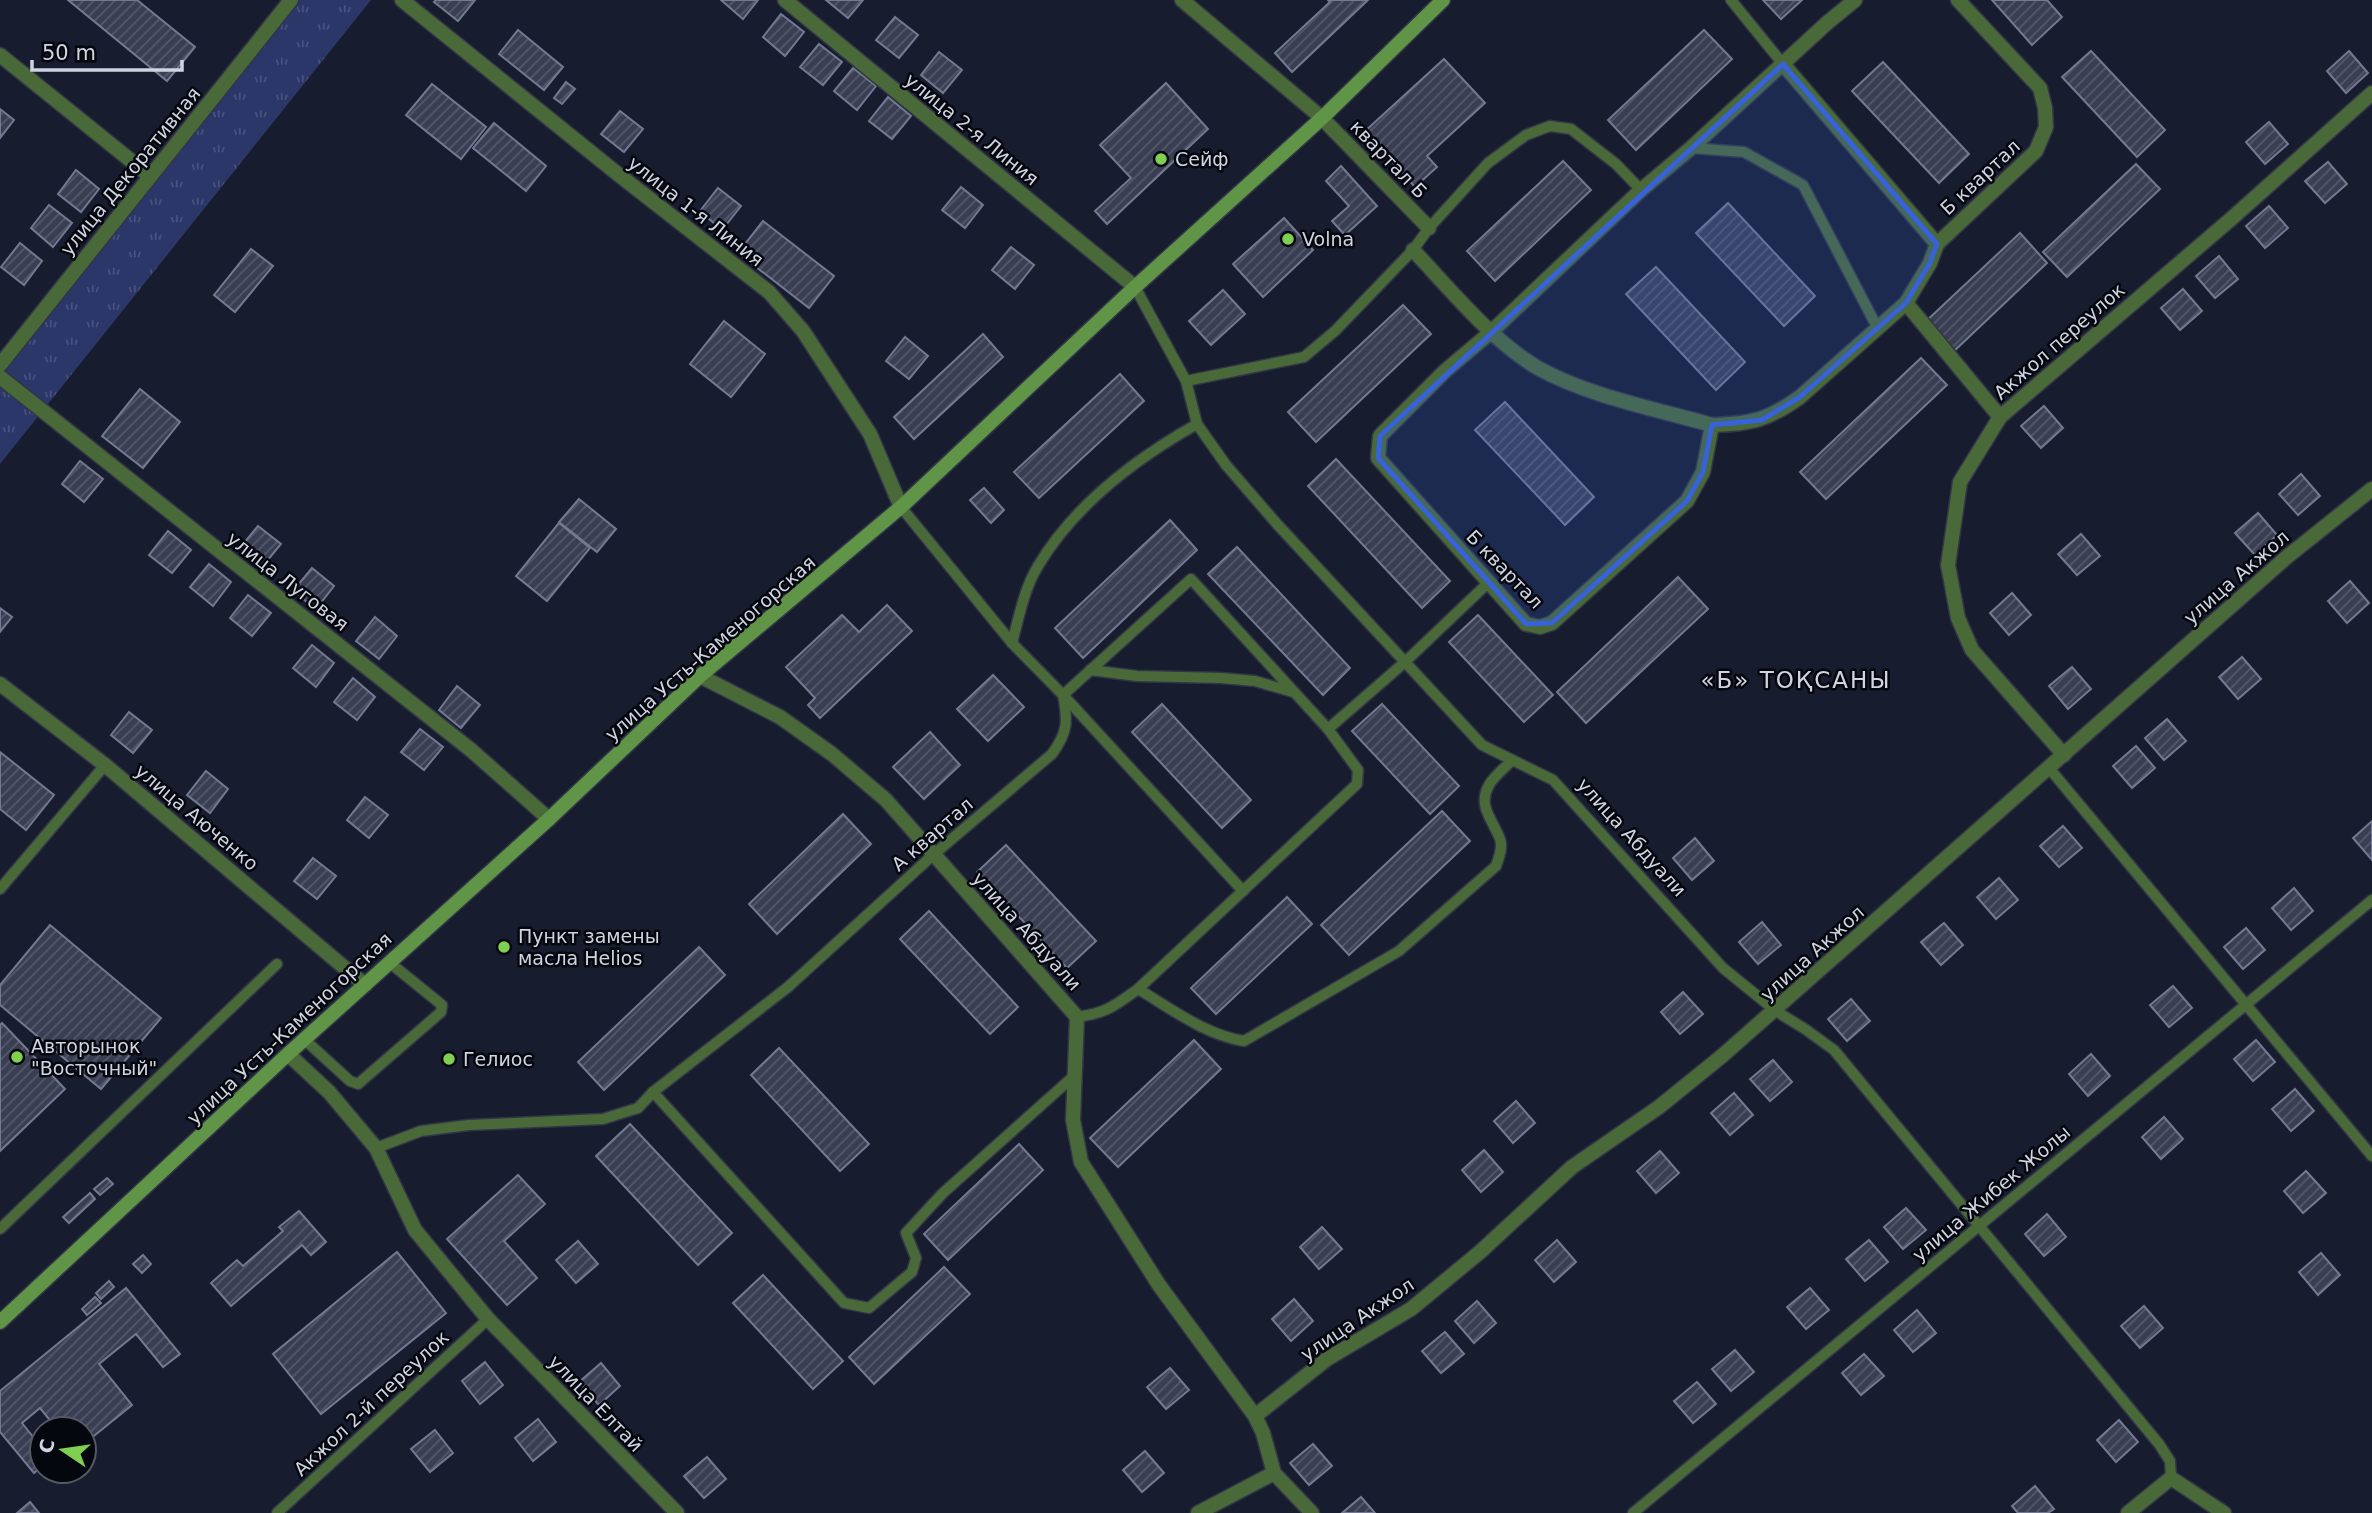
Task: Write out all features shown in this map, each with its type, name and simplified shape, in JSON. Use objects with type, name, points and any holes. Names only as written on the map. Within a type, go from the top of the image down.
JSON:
[{"type":"street","name":"улица Декоративная","points":[[0,365],[290,0]]},
{"type":"street","name":"улица 1-я Линия","points":[[402,0],[769,292],[803,331],[870,434],[901,507]]},
{"type":"street","name":"улица 2-я Линия","points":[[785,0],[1135,287]]},
{"type":"street","name":"квартал Б","points":[[1182,0],[1322,118],[1429,228]]},
{"type":"street","name":"улица Усть-Каменогорская","points":[[0,1322],[288,1054],[549,819],[701,676],[901,507],[1135,287],[1322,118],[1443,0]]},
{"type":"street","name":"Б квартал","points":[[1712,425],[1703,472],[1687,501],[1552,623],[1540,627],[1527,624],[1378,458],[1380,436],[1445,371],[1491,332],[1640,190],[1691,148],[1855,0]]},
{"type":"street","name":"Б квартал","points":[[1413,250],[1491,332],[1538,368],[1594,392],[1712,425],[1738,425],[1762,420],[1800,397],[1906,303],[1930,263],[1937,244],[2036,152],[2046,127],[2040,88],[1958,0]]},
{"type":"street","points":[[0,55],[150,176]]},
{"type":"street","name":"Б квартал","points":[[1783,64],[1937,244]]},
{"type":"street","name":"Акжол переулок","points":[[2064,755],[1972,650],[1958,618],[1948,565],[1960,482],[2000,417],[2231,219],[2372,93]]},
{"type":"street","points":[[1906,303],[2000,417]]},
{"type":"street","name":"улица Луговая","points":[[0,377],[471,750],[549,819]]},
{"type":"street","name":"улица Акжол","points":[[1255,1416],[1327,1359],[1411,1309],[1480,1252],[1572,1167],[1659,1107],[1776,1011],[2288,556],[2372,489]]},
{"type":"street","name":"улица Абдуали","points":[[701,676],[780,718],[832,754],[886,800],[1077,1017],[1073,1120],[1081,1162],[1160,1285],[1255,1416],[1263,1433],[1274,1473],[1312,1513]]},
{"type":"street","name":"улица Аюченко","points":[[0,684],[105,765],[365,985]]},
{"type":"street","name":"улица Елтай","points":[[288,1054],[328,1092],[376,1148],[415,1230],[488,1319],[677,1513]]},
{"type":"street","points":[[1198,1513],[1274,1473]]},
{"type":"street","points":[[2128,1513],[2171,1478],[2224,1513]]},
{"type":"lane","points":[[1731,0],[1783,64]]},
{"type":"lane","points":[[1135,287],[1186,381],[1304,357],[1335,331],[1413,250],[1429,228],[1488,163],[1526,135],[1550,126],[1571,129],[1616,164],[1640,190]]},
{"type":"lane","points":[[1691,148],[1744,152],[1803,185],[1877,327]]},
{"type":"lane","name":"улица Абдуали","points":[[1186,381],[1198,424],[1226,465],[1277,524],[1482,745],[1553,780],[1723,968],[1776,1011],[1834,1050],[2159,1444],[2170,1461],[2171,1478]]},
{"type":"lane","points":[[1012,643],[1022,603],[1037,568],[1061,532],[1118,476],[1156,447],[1198,424]]},
{"type":"lane","points":[[901,507],[1012,643],[1243,891]]},
{"type":"lane","points":[[1063,695],[1191,579],[1328,729],[1358,770],[1357,785],[1138,989],[1108,1010],[1077,1017]]},
{"type":"lane","points":[[1328,729],[1405,662],[1488,583]]},
{"type":"lane","points":[[1090,670],[1137,676],[1255,681],[1295,693]]},
{"type":"lane","name":"А квартал","points":[[376,1148],[421,1131],[469,1125],[603,1119],[638,1108],[653,1092],[788,987],[933,855],[1052,754],[1063,739],[1066,726],[1063,695]]},
{"type":"lane","points":[[1138,989],[1223,1038],[1244,1041],[1399,951],[1496,866],[1501,841],[1485,811],[1485,797],[1489,785],[1512,760]]},
{"type":"lane","points":[[0,889],[105,765]]},
{"type":"lane","points":[[2049,768],[2372,1156]]},
{"type":"lane","name":"улица Жибек Жолы","points":[[1633,1513],[2372,900]]},
{"type":"lane","points":[[305,1040],[350,1081],[358,1084],[441,1012],[442,1005],[389,962]]},
{"type":"lane","points":[[0,1229],[277,964]]},
{"type":"lane","points":[[653,1092],[737,1181],[844,1303],[869,1308],[912,1272],[916,1258],[906,1233],[943,1193],[1075,1075]]},
{"type":"lane","name":"Акжол 2-й переулок","points":[[277,1513],[488,1319]]},
{"type":"highlighted area","points":[[1783,64],[1937,244],[1930,263],[1906,303],[1800,397],[1762,420],[1712,425],[1703,472],[1687,501],[1552,623],[1526,624],[1488,583],[1378,458],[1380,436]]},
{"type":"green space","points":[[295,0],[371,0],[0,464],[0,367]]},
{"type":"building","points":[[68,0],[137,0],[195,47],[167,81]]},
{"type":"building","points":[[475,0],[458,21],[434,2]]},
{"type":"building","points":[[721,0],[758,0],[743,19]]},
{"type":"building","points":[[826,0],[863,0],[848,18]]},
{"type":"building","points":[[1328,0],[1368,0],[1292,72],[1275,53],[1330,2]]},
{"type":"building","points":[[1763,0],[1802,0],[1781,19]]},
{"type":"building","points":[[1992,0],[2047,0],[2062,17],[2032,45]]},
{"type":"building","points":[[781,14],[804,32],[785,56],[763,37]]},
{"type":"building","points":[[895,17],[918,35],[899,58],[876,40]]},
{"type":"building","points":[[518,30],[563,67],[544,90],[499,54]]},
{"type":"building","points":[[1704,30],[1732,59],[1636,150],[1608,120]]},
{"type":"building","points":[[819,44],[842,62],[823,85],[800,67]]},
{"type":"building","points":[[2091,51],[2165,130],[2137,157],[2062,77]]},
{"type":"building","points":[[2349,51],[2368,73],[2346,93],[2327,71]]},
{"type":"building","points":[[939,52],[962,70],[943,93],[921,75]]},
{"type":"building","points":[[1444,59],[1485,103],[1427,156],[1437,167],[1415,187],[1364,132]]},
{"type":"building","points":[[1883,62],[1969,154],[1939,183],[1852,91]]},
{"type":"building","points":[[853,68],[876,86],[857,110],[834,91]]},
{"type":"building","points":[[566,82],[575,89],[562,104],[554,98]]},
{"type":"building","points":[[1166,83],[1208,129],[1107,224],[1095,211],[1131,178],[1100,145]]},
{"type":"building","points":[[432,84],[486,127],[461,159],[406,115]]},
{"type":"building","points":[[888,97],[911,116],[892,139],[869,121]]},
{"type":"building","points":[[0,109],[14,120],[0,138]]},
{"type":"building","points":[[620,111],[643,129],[624,152],[601,134]]},
{"type":"building","points":[[2269,122],[2288,144],[2265,164],[2246,142]]},
{"type":"building","points":[[494,123],[546,166],[526,191],[473,148]]},
{"type":"building","points":[[1563,161],[1591,190],[1495,281],[1467,251]]},
{"type":"building","points":[[2328,162],[2347,184],[2325,203],[2305,181]]},
{"type":"building","points":[[2136,164],[2160,189],[2067,277],[2043,252]]},
{"type":"building","points":[[1341,166],[1377,206],[1345,235],[1332,221],[1349,206],[1326,181]]},
{"type":"building","points":[[76,170],[99,189],[81,212],[58,194]]},
{"type":"building","points":[[961,187],[983,205],[965,228],[942,210]]},
{"type":"building","points":[[718,188],[741,206],[722,230],[700,211]]},
{"type":"building","points":[[1728,203],[1815,296],[1784,326],[1696,233]]},
{"type":"building","points":[[49,205],[72,223],[53,247],[31,228]]},
{"type":"building","points":[[2269,206],[2288,228],[2265,248],[2246,226]]},
{"type":"building","points":[[1284,218],[1313,250],[1263,297],[1233,264]]},
{"type":"building","points":[[763,221],[834,276],[809,308],[738,253]]},
{"type":"building","points":[[2020,233],[2047,263],[1952,353],[1924,323]]},
{"type":"building","points":[[20,243],[42,261],[24,285],[1,267]]},
{"type":"building","points":[[1011,247],[1034,265],[1015,289],[992,270]]},
{"type":"building","points":[[251,249],[273,266],[235,312],[214,295]]},
{"type":"building","points":[[2219,256],[2238,279],[2215,298],[2196,276]]},
{"type":"building","points":[[1656,267],[1745,362],[1716,390],[1626,294]]},
{"type":"building","points":[[2183,289],[2202,311],[2180,330],[2161,308]]},
{"type":"building","points":[[1223,290],[1245,314],[1211,345],[1189,321]]},
{"type":"building","points":[[1403,305],[1431,334],[1316,442],[1288,412]]},
{"type":"building","points":[[724,321],[765,354],[731,397],[690,364]]},
{"type":"building","points":[[983,334],[1003,357],[914,439],[894,417]]},
{"type":"building","points":[[905,337],[928,356],[909,379],[886,361]]},
{"type":"building","points":[[1921,358],[1947,385],[1826,499],[1800,472]]},
{"type":"building","points":[[1120,374],[1144,401],[1039,498],[1014,472]]},
{"type":"building","points":[[140,389],[180,422],[143,468],[102,436]]},
{"type":"building","points":[[1505,402],[1594,497],[1565,525],[1475,430]]},
{"type":"building","points":[[2044,406],[2063,428],[2041,448],[2021,426]]},
{"type":"building","points":[[1336,459],[1450,581],[1422,608],[1308,486]]},
{"type":"building","points":[[80,461],[103,479],[84,502],[62,484]]},
{"type":"building","points":[[2301,474],[2320,496],[2298,515],[2279,494]]},
{"type":"building","points":[[984,488],[1004,510],[991,523],[970,500]]},
{"type":"building","points":[[579,499],[616,529],[597,552],[559,522]]},
{"type":"building","points":[[2258,513],[2277,535],[2255,555],[2235,533]]},
{"type":"building","points":[[1170,520],[1197,550],[1083,658],[1055,628]]},
{"type":"building","points":[[559,523],[590,548],[547,601],[516,576]]},
{"type":"building","points":[[258,526],[281,544],[262,567],[239,549]]},
{"type":"building","points":[[168,531],[191,550],[172,573],[149,555]]},
{"type":"building","points":[[2081,534],[2100,556],[2077,575],[2058,554]]},
{"type":"building","points":[[1237,547],[1350,668],[1323,695],[1208,574]]},
{"type":"building","points":[[209,564],[231,582],[213,606],[190,587]]},
{"type":"building","points":[[312,568],[334,586],[316,609],[293,591]]},
{"type":"building","points":[[1678,577],[1708,609],[1586,723],[1557,692]]},
{"type":"building","points":[[2350,581],[2369,603],[2347,623],[2328,601]]},
{"type":"building","points":[[2012,593],[2031,615],[2009,635],[1990,613]]},
{"type":"building","points":[[248,595],[271,613],[252,636],[230,618]]},
{"type":"building","points":[[887,605],[912,631],[820,718],[808,705],[815,698],[786,667],[842,615],[859,632]]},
{"type":"building","points":[[0,608],[12,617],[0,632]]},
{"type":"building","points":[[1478,615],[1553,695],[1524,722],[1449,642]]},
{"type":"building","points":[[375,617],[397,636],[379,659],[356,641]]},
{"type":"building","points":[[312,645],[334,663],[316,687],[293,668]]},
{"type":"building","points":[[2242,657],[2261,679],[2238,699],[2219,677]]},
{"type":"building","points":[[2072,667],[2091,689],[2068,709],[2049,686]]},
{"type":"building","points":[[993,675],[1024,707],[988,741],[957,709]]},
{"type":"building","points":[[353,678],[375,697],[357,720],[334,702]]},
{"type":"building","points":[[457,686],[480,705],[461,728],[439,710]]},
{"type":"building","points":[[1162,704],[1251,800],[1222,828],[1132,732]]},
{"type":"building","points":[[1382,704],[1459,786],[1430,814],[1352,731]]},
{"type":"building","points":[[129,712],[152,730],[133,753],[111,735]]},
{"type":"building","points":[[2167,719],[2186,741],[2164,760],[2145,738]]},
{"type":"building","points":[[420,729],[443,747],[424,770],[401,752]]},
{"type":"building","points":[[930,732],[960,765],[924,799],[893,767]]},
{"type":"building","points":[[2136,746],[2155,768],[2132,788],[2113,766]]},
{"type":"building","points":[[0,752],[54,795],[26,830],[0,809]]},
{"type":"building","points":[[206,771],[228,789],[210,813],[187,795]]},
{"type":"building","points":[[365,797],[388,815],[369,838],[347,820]]},
{"type":"building","points":[[1442,811],[1470,841],[1349,955],[1321,925]]},
{"type":"building","points":[[843,814],[871,844],[777,934],[749,904]]},
{"type":"building","points":[[2372,821],[2372,860],[2353,838]]},
{"type":"building","points":[[2063,826],[2082,848],[2059,867],[2040,846]]},
{"type":"building","points":[[1695,838],[1714,861],[1692,880],[1673,858]]},
{"type":"building","points":[[1006,845],[1096,941],[1067,968],[977,872]]},
{"type":"building","points":[[313,858],[336,876],[317,899],[294,881]]},
{"type":"building","points":[[1999,878],[2018,900],[1996,919],[1977,897]]},
{"type":"building","points":[[2294,888],[2313,911],[2291,930],[2272,908]]},
{"type":"building","points":[[1287,897],[1312,924],[1216,1014],[1191,988]]},
{"type":"building","points":[[929,911],[1018,1007],[990,1034],[900,939]]},
{"type":"building","points":[[1762,922],[1781,945],[1758,964],[1739,942]]},
{"type":"building","points":[[1944,923],[1963,945],[1941,965],[1921,942]]},
{"type":"building","points":[[50,925],[161,1018],[101,1089],[0,1005],[0,985]]},
{"type":"building","points":[[2246,928],[2265,950],[2243,969],[2224,947]]},
{"type":"building","points":[[699,947],[725,975],[604,1090],[578,1062]]},
{"type":"building","points":[[2173,986],[2192,1008],[2169,1027],[2150,1005]]},
{"type":"building","points":[[1683,992],[1703,1014],[1680,1034],[1661,1012]]},
{"type":"building","points":[[1851,999],[1870,1021],[1847,1041],[1828,1019]]},
{"type":"building","name":"Авторынок \"Восточный\"","points":[[2,1023],[65,1089],[0,1151],[0,1025]]},
{"type":"building","points":[[1194,1040],[1221,1069],[1118,1167],[1090,1138]]},
{"type":"building","points":[[2256,1040],[2275,1062],[2253,1081],[2234,1059]]},
{"type":"building","points":[[779,1048],[869,1144],[840,1171],[751,1075]]},
{"type":"building","points":[[2091,1054],[2110,1076],[2088,1096],[2069,1074]]},
{"type":"building","points":[[1773,1060],[1792,1082],[1770,1101],[1750,1079]]},
{"type":"building","points":[[2295,1089],[2314,1111],[2291,1131],[2272,1109]]},
{"type":"building","points":[[1734,1093],[1753,1115],[1730,1135],[1711,1113]]},
{"type":"building","points":[[1516,1101],[1535,1123],[1513,1143],[1494,1121]]},
{"type":"building","points":[[2164,1117],[2183,1139],[2161,1159],[2142,1137]]},
{"type":"building","points":[[630,1124],[732,1233],[698,1265],[596,1156]]},
{"type":"building","points":[[1019,1144],[1043,1170],[948,1260],[924,1234]]},
{"type":"building","points":[[1484,1150],[1503,1172],[1481,1192],[1462,1170]]},
{"type":"building","points":[[1660,1151],[1679,1173],[1656,1193],[1637,1171]]},
{"type":"building","points":[[2306,1171],[2326,1193],[2303,1213],[2284,1191]]},
{"type":"building","points":[[518,1175],[545,1204],[504,1241],[537,1278],[507,1305],[447,1239]]},
{"type":"building","points":[[107,1178],[113,1184],[100,1195],[94,1189]]},
{"type":"building","points":[[90,1193],[95,1199],[69,1223],[63,1217]]},
{"type":"building","points":[[1906,1208],[1926,1230],[1903,1249],[1884,1227]]},
{"type":"building","points":[[299,1211],[326,1242],[311,1255],[302,1245],[231,1306],[211,1283],[237,1260],[243,1266],[283,1231],[279,1227]]},
{"type":"building","points":[[2047,1214],[2066,1237],[2044,1256],[2025,1234]]},
{"type":"building","points":[[1322,1227],[1342,1249],[1319,1269],[1300,1247]]},
{"type":"building","points":[[1557,1240],[1576,1262],[1554,1282],[1535,1260]]},
{"type":"building","points":[[1869,1240],[1888,1262],[1865,1281],[1846,1259]]},
{"type":"building","points":[[578,1241],[598,1264],[576,1283],[556,1260]]},
{"type":"building","points":[[397,1252],[446,1313],[321,1414],[273,1354]]},
{"type":"building","points":[[2321,1253],[2340,1275],[2318,1295],[2299,1272]]},
{"type":"building","points":[[143,1255],[151,1264],[142,1273],[133,1264]]},
{"type":"building","points":[[944,1267],[970,1294],[874,1384],[849,1357]]},
{"type":"building","points":[[763,1275],[843,1361],[813,1389],[733,1303]]},
{"type":"building","points":[[109,1281],[114,1287],[101,1299],[96,1293]]},
{"type":"building","points":[[126,1288],[180,1354],[163,1367],[136,1334],[99,1364],[132,1405],[98,1433],[98,1415],[46,1415],[40,1408],[28,1415],[22,1423],[28,1430],[28,1466],[0,1432],[0,1391]]},
{"type":"building","points":[[1810,1288],[1829,1310],[1806,1329],[1787,1307]]},
{"type":"building","points":[[95,1297],[101,1303],[87,1315],[82,1309]]},
{"type":"building","points":[[1294,1299],[1313,1321],[1291,1341],[1272,1319]]},
{"type":"building","points":[[1477,1301],[1496,1323],[1474,1343],[1455,1321]]},
{"type":"building","points":[[2144,1306],[2163,1328],[2140,1348],[2121,1326]]},
{"type":"building","points":[[1917,1310],[1936,1333],[1913,1352],[1894,1330]]},
{"type":"building","points":[[1445,1332],[1464,1354],[1441,1373],[1422,1351]]},
{"type":"building","points":[[1735,1350],[1754,1372],[1731,1391],[1712,1369]]},
{"type":"building","points":[[1864,1354],[1884,1376],[1861,1395],[1842,1373]]},
{"type":"building","points":[[485,1362],[503,1385],[480,1404],[462,1381]]},
{"type":"building","points":[[601,1363],[620,1386],[599,1405],[579,1382]]},
{"type":"building","points":[[1170,1368],[1189,1390],[1166,1409],[1147,1387]]},
{"type":"building","points":[[1697,1382],[1716,1404],[1693,1423],[1674,1401]]},
{"type":"building","points":[[538,1419],[556,1442],[533,1461],[515,1438]]},
{"type":"building","points":[[2119,1420],[2138,1442],[2116,1462],[2097,1440]]},
{"type":"building","points":[[435,1430],[453,1453],[430,1472],[411,1449]]},
{"type":"building","points":[[1313,1444],[1332,1466],[1309,1485],[1290,1463]]},
{"type":"building","points":[[1145,1451],[1164,1473],[1142,1492],[1123,1470]]},
{"type":"building","points":[[707,1457],[726,1479],[704,1498],[684,1476]]},
{"type":"building","points":[[2035,1486],[2054,1509],[2048,1513],[2018,1513],[2012,1506]]},
{"type":"building","points":[[1361,1497],[1375,1513],[1342,1513]]},
{"type":"building","points":[[30,1502],[39,1513],[17,1513]]},
{"type":"place","name":"Сейф","points":[[1161,159]]},
{"type":"place","name":"Volna","points":[[1288,239]]},
{"type":"place","name":"Пункт замены масла Helios","points":[[504,947]]},
{"type":"place","name":"Авторынок \"Восточный\"","points":[[17,1057]]},
{"type":"place","name":"Гелиос","points":[[449,1059]]},
{"type":"district","name":"«Б» ТОҚСАНЫ","points":[[1796,680]]}]
